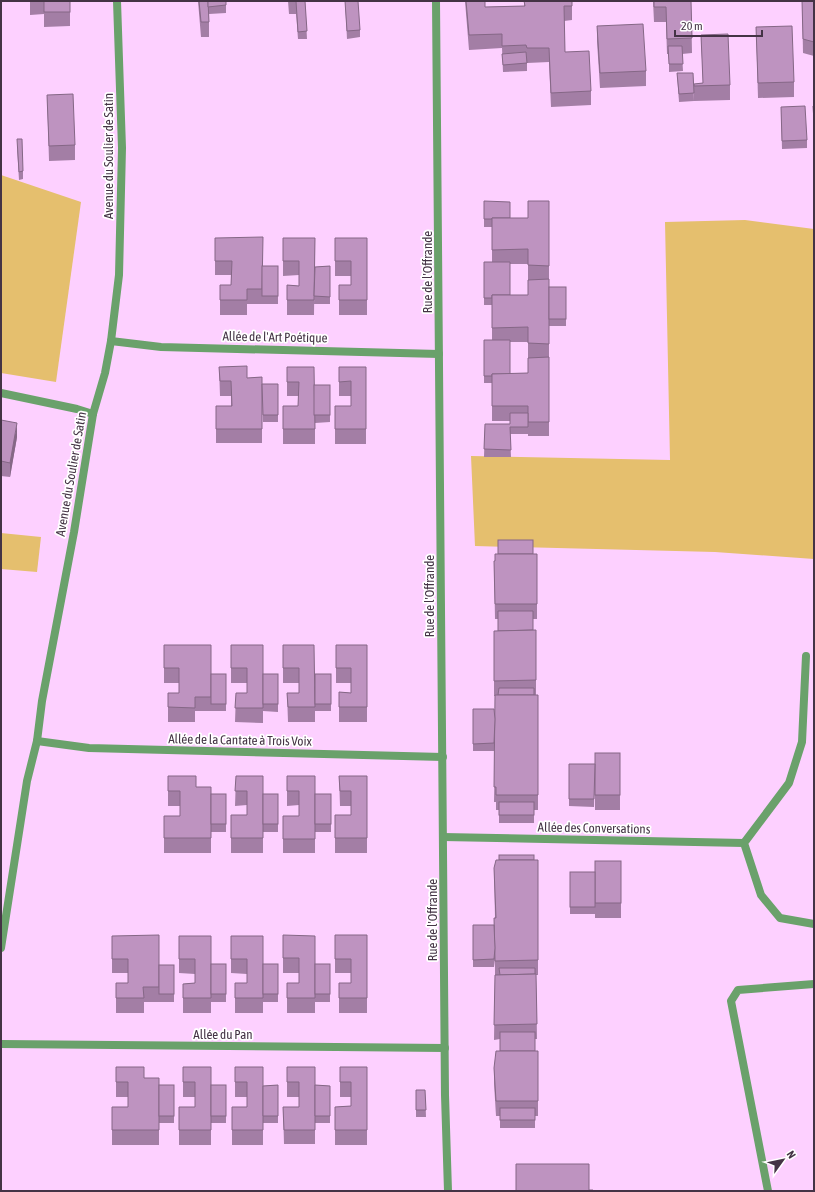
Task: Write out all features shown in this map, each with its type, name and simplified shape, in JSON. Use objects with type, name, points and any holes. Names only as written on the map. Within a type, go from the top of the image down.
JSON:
[{"type":"street","name":"Avenue du Soulier de Satin","points":[[1,948],[27,782],[37,741],[42,701],[74,532],[93,414],[105,373],[111,341],[119,275],[122,148],[117,1]]},
{"type":"street","name":"Rue de l'Offrande","points":[[436,1],[442,757],[448,1191]]},
{"type":"street","name":"Allée de l'Art Poétique","points":[[111,341],[161,347],[439,354]]},
{"type":"street","points":[[1,393],[77,409],[93,414]]},
{"type":"street","points":[[806,656],[802,742],[789,783],[744,843],[761,896],[780,918],[814,924]]},
{"type":"street","name":"Allée de la Cantate à Trois Voix","points":[[37,741],[89,748],[442,757]]},
{"type":"street","name":"Allée des Conversations","points":[[443,837],[744,843]]},
{"type":"street","points":[[768,1191],[731,1000],[738,990],[814,984]]},
{"type":"street","name":"Allée du Pan","points":[[1,1044],[445,1048]]},
{"type":"shaded area","points":[[1,175],[81,202],[56,382],[1,373]]},
{"type":"shaded area","points":[[745,220],[814,229],[814,559],[715,552],[475,546],[471,456],[670,460],[665,222]]},
{"type":"shaded area","points":[[1,533],[41,537],[37,572],[1,569]]},
{"type":"building","points":[[44,1],[70,1],[70,12],[44,12]]},
{"type":"building","points":[[199,1],[208,1],[209,22],[201,22]]},
{"type":"building","points":[[208,1],[226,1],[226,5],[208,7]]},
{"type":"building","points":[[296,1],[305,1],[307,31],[298,32]]},
{"type":"building","points":[[345,1],[358,1],[360,30],[347,31]]},
{"type":"building","points":[[466,1],[485,1],[485,7],[525,6],[524,1],[572,1],[572,6],[564,6],[565,52],[589,51],[591,91],[551,93],[549,48],[527,48],[526,45],[502,46],[502,34],[469,35]]},
{"type":"building","points":[[654,1],[691,1],[692,38],[667,39],[666,7],[654,7]]},
{"type":"building","points":[[802,1],[814,1],[814,42],[803,39]]},
{"type":"building","points":[[643,24],[646,71],[600,73],[597,26]]},
{"type":"building","points":[[792,26],[794,82],[758,83],[756,27]]},
{"type":"building","points":[[728,34],[730,85],[694,86],[694,84],[703,83],[701,35]]},
{"type":"building","points":[[668,46],[682,46],[683,64],[669,64]]},
{"type":"building","points":[[526,52],[527,63],[503,65],[502,54]]},
{"type":"building","points":[[677,73],[693,73],[694,93],[679,94]]},
{"type":"building","points":[[73,94],[75,145],[49,146],[47,95]]},
{"type":"building","points":[[805,106],[807,140],[782,141],[781,107]]},
{"type":"building","points":[[17,139],[22,139],[23,171],[19,172]]},
{"type":"building","points":[[484,201],[510,202],[510,218],[484,219]]},
{"type":"building","points":[[528,201],[549,201],[549,266],[528,265],[528,249],[492,250],[492,218],[528,218]]},
{"type":"building","points":[[263,237],[262,289],[247,289],[247,300],[220,300],[220,285],[231,285],[232,261],[215,261],[215,238]]},
{"type":"building","points":[[283,238],[315,238],[314,300],[287,300],[287,285],[299,286],[299,261],[283,261]]},
{"type":"building","points":[[335,238],[367,238],[367,300],[339,300],[339,285],[351,285],[351,261],[335,261]]},
{"type":"building","points":[[484,262],[510,262],[510,295],[492,295],[492,298],[484,298]]},
{"type":"building","points":[[262,266],[278,266],[278,296],[262,296]]},
{"type":"building","points":[[330,266],[330,297],[314,296],[315,267]]},
{"type":"building","points":[[549,279],[549,344],[528,343],[528,327],[492,328],[492,295],[528,295],[528,280]]},
{"type":"building","points":[[549,287],[566,287],[566,319],[549,319]]},
{"type":"building","points":[[484,340],[510,340],[510,374],[492,374],[492,376],[484,376]]},
{"type":"building","points":[[549,357],[549,422],[528,422],[528,406],[492,406],[492,374],[528,373],[528,358]]},
{"type":"building","points":[[247,366],[247,378],[262,377],[262,429],[216,429],[216,406],[232,406],[231,381],[220,381],[219,367]]},
{"type":"building","points":[[287,367],[314,367],[315,429],[283,429],[283,406],[298,406],[299,382],[287,382]]},
{"type":"building","points":[[339,367],[366,367],[366,429],[335,429],[335,406],[351,406],[351,381],[339,382]]},
{"type":"building","points":[[262,384],[278,384],[278,415],[263,415]]},
{"type":"building","points":[[314,385],[330,385],[330,415],[314,415]]},
{"type":"building","points":[[510,413],[528,413],[528,427],[510,427],[511,450],[484,449],[485,424],[510,424]]},
{"type":"building","points":[[1,420],[17,423],[10,463],[1,461]]},
{"type":"building","points":[[498,540],[533,540],[533,554],[498,554]]},
{"type":"building","points":[[495,554],[537,554],[537,604],[495,604]]},
{"type":"building","points":[[498,611],[533,611],[533,630],[498,631]]},
{"type":"building","points":[[536,630],[536,680],[494,681],[494,631]]},
{"type":"building","points":[[164,645],[211,645],[211,697],[195,697],[195,708],[168,707],[168,693],[179,693],[179,668],[164,668]]},
{"type":"building","points":[[231,645],[263,645],[263,708],[235,708],[236,693],[247,693],[247,668],[231,668]]},
{"type":"building","points":[[283,645],[314,645],[315,707],[288,707],[287,693],[299,693],[299,668],[283,668]]},
{"type":"building","points":[[336,645],[367,645],[367,707],[339,707],[339,692],[351,693],[351,668],[336,668]]},
{"type":"building","points":[[211,674],[226,674],[226,704],[211,704]]},
{"type":"building","points":[[263,674],[278,674],[278,704],[263,704]]},
{"type":"building","points":[[315,674],[331,674],[331,704],[315,704]]},
{"type":"building","points":[[499,688],[534,688],[534,695],[498,695]]},
{"type":"building","points":[[495,695],[538,695],[538,795],[496,795],[496,787],[494,787]]},
{"type":"building","points":[[473,709],[494,709],[494,743],[473,744]]},
{"type":"building","points":[[595,753],[620,753],[620,795],[595,795]]},
{"type":"building","points":[[569,764],[595,764],[594,799],[569,799]]},
{"type":"building","points":[[168,776],[196,776],[196,787],[211,787],[211,838],[164,838],[164,816],[180,816],[180,791],[168,791]]},
{"type":"building","points":[[236,776],[263,776],[263,838],[231,838],[231,815],[247,815],[247,791],[235,791]]},
{"type":"building","points":[[287,776],[315,776],[315,839],[283,839],[283,816],[299,816],[299,791],[287,791]]},
{"type":"building","points":[[339,776],[367,776],[367,838],[335,838],[335,815],[351,815],[351,791],[340,791]]},
{"type":"building","points":[[211,794],[226,794],[226,824],[211,824]]},
{"type":"building","points":[[263,794],[278,794],[278,824],[263,824]]},
{"type":"building","points":[[315,794],[331,794],[331,824],[315,824]]},
{"type":"building","points":[[499,802],[534,802],[534,815],[499,815]]},
{"type":"building","points":[[499,855],[534,855],[534,860],[499,860]]},
{"type":"building","points":[[496,860],[538,860],[538,960],[495,961],[494,918],[496,918],[494,868]]},
{"type":"building","points":[[595,861],[621,861],[621,903],[595,903]]},
{"type":"building","points":[[570,872],[595,872],[595,907],[570,907]]},
{"type":"building","points":[[473,925],[494,925],[494,959],[473,960]]},
{"type":"building","points":[[159,935],[159,987],[143,987],[144,998],[116,998],[116,983],[128,983],[128,959],[112,959],[112,936]]},
{"type":"building","points":[[283,935],[315,936],[315,998],[287,998],[287,983],[299,983],[299,958],[283,958]]},
{"type":"building","points":[[335,935],[367,935],[367,998],[339,998],[339,983],[351,983],[351,959],[335,959]]},
{"type":"building","points":[[179,936],[211,936],[211,998],[183,998],[183,984],[195,983],[195,959],[179,959]]},
{"type":"building","points":[[231,936],[263,936],[263,998],[235,998],[235,983],[247,983],[247,959],[231,959]]},
{"type":"building","points":[[211,964],[226,964],[226,994],[211,994]]},
{"type":"building","points":[[263,964],[278,964],[278,994],[263,994]]},
{"type":"building","points":[[315,964],[330,964],[330,994],[315,994]]},
{"type":"building","points":[[159,965],[174,965],[174,994],[159,994]]},
{"type":"building","points":[[499,968],[535,968],[535,974],[500,975]]},
{"type":"building","points":[[536,974],[537,1024],[494,1025],[495,975]]},
{"type":"building","points":[[500,1032],[535,1032],[535,1051],[500,1051]]},
{"type":"building","points":[[496,1051],[538,1051],[538,1101],[496,1101],[494,1068]]},
{"type":"building","points":[[116,1067],[144,1067],[144,1078],[159,1078],[159,1130],[112,1130],[112,1107],[128,1107],[128,1082],[116,1082]]},
{"type":"building","points":[[183,1067],[211,1067],[211,1130],[179,1130],[179,1107],[195,1107],[195,1082],[183,1082]]},
{"type":"building","points":[[235,1067],[263,1067],[263,1130],[232,1130],[232,1107],[247,1107],[247,1082],[235,1082]]},
{"type":"building","points":[[287,1067],[315,1067],[315,1130],[284,1130],[283,1107],[299,1107],[299,1082],[287,1082]]},
{"type":"building","points":[[340,1067],[367,1067],[367,1130],[335,1130],[335,1107],[351,1106],[351,1082],[340,1082]]},
{"type":"building","points":[[159,1085],[174,1085],[174,1116],[159,1116]]},
{"type":"building","points":[[211,1085],[226,1085],[226,1116],[211,1116]]},
{"type":"building","points":[[278,1085],[278,1116],[263,1116],[263,1086]]},
{"type":"building","points":[[315,1085],[330,1086],[330,1116],[315,1116]]},
{"type":"building","points":[[416,1090],[425,1090],[426,1110],[416,1110]]},
{"type":"building","points":[[500,1108],[535,1108],[535,1120],[500,1120]]},
{"type":"building","points":[[516,1164],[589,1164],[589,1190],[593,1191],[516,1191]]}]
